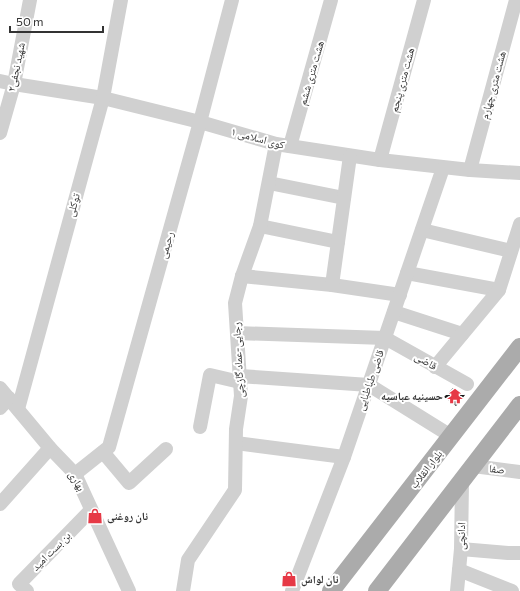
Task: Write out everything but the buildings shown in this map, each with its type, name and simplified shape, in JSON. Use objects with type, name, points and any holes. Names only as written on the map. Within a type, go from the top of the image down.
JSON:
[{"type":"main road","name":"بلوار انقلاب","points":[[331,591],[520,347]]},
{"type":"main road","points":[[377,591],[520,405]]},
{"type":"street","name":"شهید نجفی۲","points":[[0,133],[7,83],[30,0]]},
{"type":"street","name":"توکلی","points":[[7,401],[103,98],[121,0]]},
{"type":"street","name":"رحیمی","points":[[75,474],[108,447],[200,122],[232,0]]},
{"type":"street","name":"هشت متری ششم","points":[[283,145],[331,0]]},
{"type":"street","name":"هشت متری پنجم","points":[[380,160],[424,0]]},
{"type":"street","name":"هشت متری چهارم","points":[[470,170],[516,0]]},
{"type":"street","name":"کوی اسلامی ۱","points":[[7,83],[103,98],[200,122],[283,145],[350,156],[443,168],[520,173]]},
{"type":"street","name":"رجایی-عماد گازچی","points":[[183,591],[188,560],[235,490],[236,429],[241,396],[234,302],[260,226],[269,183],[283,145]]},
{"type":"street","points":[[332,285],[350,156]]},
{"type":"street","name":"قاضی طباطبایی","points":[[292,591],[344,458],[443,168]]},
{"type":"street","points":[[269,183],[344,198]]},
{"type":"street","points":[[435,367],[499,290],[520,224]]},
{"type":"street","points":[[260,226],[338,242]]},
{"type":"street","points":[[422,230],[511,251]]},
{"type":"street","points":[[407,273],[499,290]]},
{"type":"street","points":[[242,276],[332,285],[400,295]]},
{"type":"street","points":[[394,312],[462,334]]},
{"type":"street","points":[[237,333],[385,338]]},
{"type":"street","name":"قاضی","points":[[385,338],[467,384]]},
{"type":"street","points":[[200,427],[210,375],[240,379],[368,385],[451,436]]},
{"type":"street","name":"بهاری","points":[[7,401],[75,474],[129,591]]},
{"type":"street","points":[[236,443],[344,458]]},
{"type":"street","points":[[0,504],[50,448]]},
{"type":"street","points":[[103,452],[129,483],[166,449]]},
{"type":"street","name":"صفا","points":[[473,466],[520,472]]},
{"type":"street","name":"ادانچی","points":[[457,591],[461,549],[462,482]]},
{"type":"street","name":"بن بست امید","points":[[27,591],[19,584],[91,510]]},
{"type":"street","points":[[461,549],[508,554],[520,553]]},
{"type":"street","points":[[459,570],[512,591]]},
{"type":"place","name":"حسینیه عباسیه","points":[[455,396]]},
{"type":"place","name":"نان روغنی","points":[[95,516]]},
{"type":"place","name":"نان لواش","points":[[289,579]]}]
